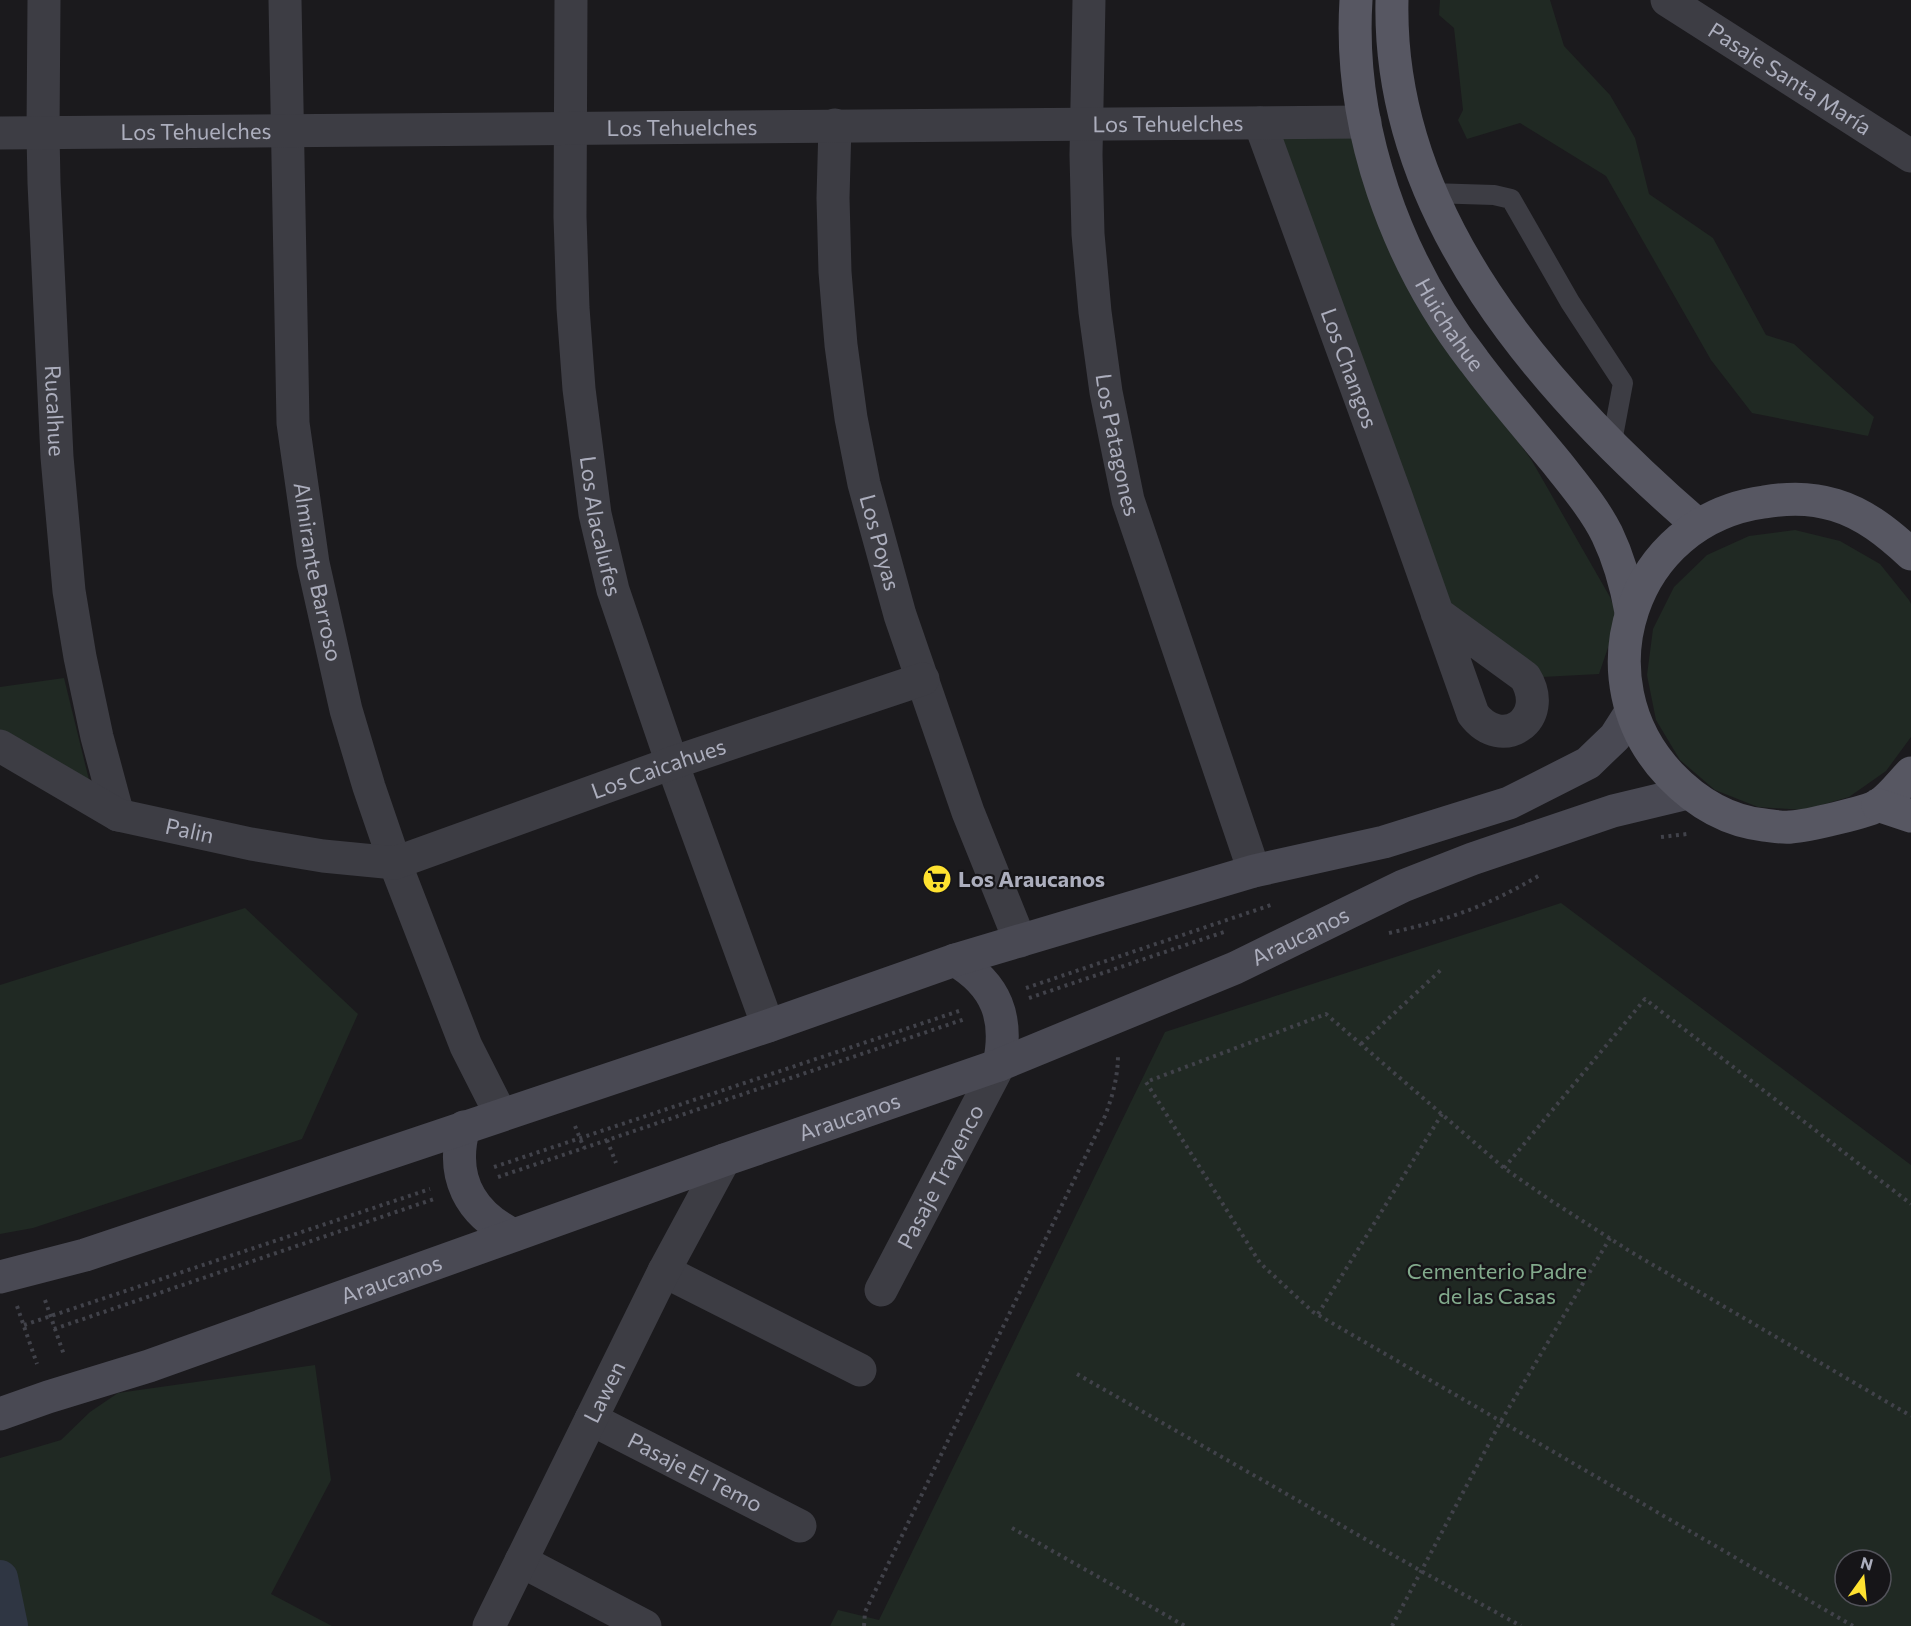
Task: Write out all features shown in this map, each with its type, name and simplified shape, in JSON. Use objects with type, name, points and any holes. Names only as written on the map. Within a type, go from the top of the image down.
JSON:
[{"type":"main road","name":"Huichahue","points":[[1356,0],[1356,49],[1365,122],[1392,217],[1440,312],[1472,359],[1594,511],[1616,555],[1625,582],[1631,612]]},
{"type":"main road","name":"Huichahue","points":[[1392,0],[1395,52],[1402,100],[1414,147],[1430,193],[1451,237],[1528,352],[1565,397],[1611,447],[1698,525]]},
{"type":"main road","points":[[1911,554],[1878,525],[1835,505],[1788,498],[1741,505],[1698,525],[1669,549],[1647,578],[1631,612],[1624,645],[1624,679],[1631,712],[1653,757],[1688,793],[1719,812],[1754,824],[1790,827],[1878,805],[1911,773]]},
{"type":"main road","points":[[14,1273],[86,1255],[768,1026],[955,960],[1254,872],[1384,842],[1509,803],[1588,763],[1615,737],[1631,712]]},
{"type":"main road","name":"Araucanos","points":[[0,1414],[62,1392],[149,1366],[724,1160],[999,1065],[1235,968],[1403,886],[1462,863],[1613,811],[1688,793]]},
{"type":"main road","points":[[1878,805],[1911,816]]},
{"type":"main road","points":[[955,960],[982,980],[996,1003],[1003,1036],[999,1065]]},
{"type":"main road","points":[[464,1127],[459,1142],[463,1183],[473,1203],[484,1216],[498,1227],[514,1235]]},
{"type":"street","name":"Rucalhue","points":[[44,0],[43,133],[57,457],[64,547],[80,657],[97,737],[118,815]]},
{"type":"street","name":"Almirante Barroso","points":[[285,0],[293,423],[313,563],[346,710],[369,787],[395,863],[466,1046],[501,1115]]},
{"type":"street","name":"Los Alacalufes","points":[[571,0],[570,217],[573,308],[579,389],[595,514],[614,590],[672,762],[768,1026]]},
{"type":"street","name":"Los Patagones","points":[[1089,0],[1086,124],[1088,234],[1095,312],[1106,393],[1126,489],[1254,872]]},
{"type":"street","name":"Pasaje Santa María","points":[[1684,4],[1911,156]]},
{"type":"street","name":"Los Tehuelches","points":[[0,133],[1365,122]]},
{"type":"street","name":"Los Changos","points":[[1260,123],[1437,613]]},
{"type":"street","name":"Los Poyas","points":[[835,125],[833,198],[835,272],[841,345],[851,418],[864,484],[900,615],[968,812],[1020,941]]},
{"type":"street","name":"Los Caicahues","points":[[395,863],[672,762],[923,679]]},
{"type":"street","name":"Palin","points":[[0,746],[118,815],[251,844],[395,863]]},
{"type":"street","name":"Pasaje Trayenco","points":[[881,1290],[999,1065]]},
{"type":"street","name":"Lawen","points":[[489,1626],[664,1271],[724,1160]]},
{"type":"street","points":[[664,1271],[860,1370]]},
{"type":"street","name":"Pasaje El Temo","points":[[591,1419],[800,1526]]},
{"type":"street","points":[[521,1562],[645,1626]]},
{"type":"lane","points":[[1430,193],[1494,195],[1511,199],[1570,302],[1623,382],[1611,447]]},
{"type":"path","points":[[24,1325],[463,1183],[996,1003],[1276,904]]},
{"type":"path","points":[[54,1329],[463,1183],[996,1003],[1226,932]]},
{"type":"path","points":[[1361,1044],[1443,968]]},
{"type":"path","points":[[1504,1168],[1645,999],[1911,1204]]},
{"type":"path","points":[[1853,1626],[1318,1314],[1260,1263],[1146,1082],[1326,1014],[1504,1168],[1610,1238],[1911,1416]]},
{"type":"path","points":[[864,1626],[866,1612],[871,1601],[1105,1116],[1117,1077],[1118,1057],[1113,1017]]},
{"type":"path","points":[[1318,1314],[1442,1114]]},
{"type":"path","points":[[1392,1626],[1501,1421],[1610,1238]]},
{"type":"path","points":[[14,1273],[50,1317],[54,1329],[62,1392]]},
{"type":"path","points":[[14,1273],[24,1325],[62,1392]]},
{"type":"path","points":[[1077,1374],[1521,1626]]},
{"type":"path","points":[[1012,1528],[1185,1626]]},
{"type":"green space","points":[[1440,0],[1550,0],[1564,46],[1610,95],[1635,138],[1649,194],[1713,238],[1766,335],[1794,344],[1874,417],[1868,436],[1752,413],[1711,360],[1606,176],[1520,123],[1467,139],[1458,120],[1463,110],[1454,28],[1439,15]]},
{"type":"green space","points":[[1273,132],[1357,135],[1440,330],[1532,461],[1610,597],[1618,618],[1599,674],[1542,677],[1440,598]]},
{"type":"green space","points":[[1795,530],[1840,541],[1880,564],[1911,604],[1911,737],[1886,771],[1849,797],[1804,810],[1758,807],[1715,790],[1680,760],[1656,720],[1647,675],[1653,629],[1674,587],[1707,555],[1749,536]]},
{"type":"green space","points":[[64,678],[90,784],[0,732],[0,687]]},
{"type":"green space","name":"Cementerio Padre de las Casas","points":[[1561,903],[1911,1165],[1911,1626],[830,1626],[838,1610],[879,1620],[1165,1032]]},
{"type":"green space","points":[[245,908],[358,1014],[302,1139],[33,1228],[0,1234],[0,985]]},
{"type":"green space","points":[[315,1365],[331,1480],[271,1594],[332,1626],[0,1626],[0,1458],[61,1440],[90,1412],[118,1393]]},
{"type":"waterway","points":[[0,1578],[10,1626]]},
{"type":"place","name":"Los Araucanos","points":[[937,879]]}]
